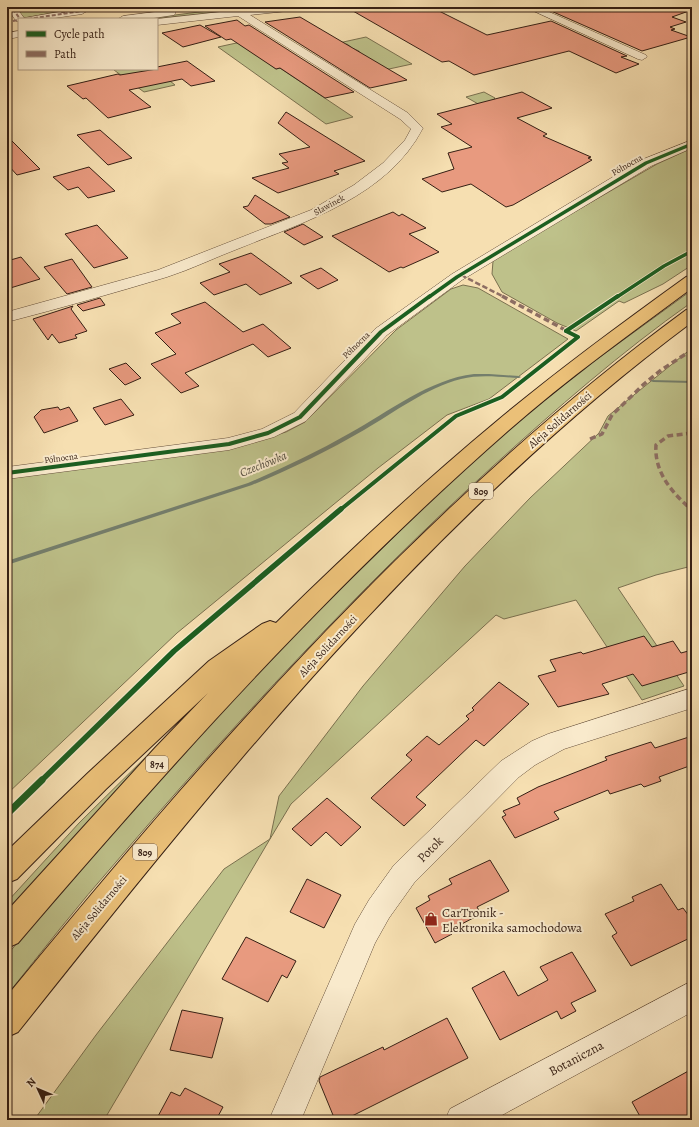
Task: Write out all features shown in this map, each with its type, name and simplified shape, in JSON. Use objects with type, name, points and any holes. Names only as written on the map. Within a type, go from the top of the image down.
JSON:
[{"type":"main road","points":[[7,870],[97,781],[218,668],[312,601],[395,521],[518,412],[624,329],[692,280]]},
{"type":"main road","name":"Aleja Solidarności","points":[[7,1021],[170,822],[289,688],[370,601],[450,521],[536,441],[619,370],[692,314]]},
{"type":"main road","name":"874","points":[[7,933],[192,726],[312,601]]},
{"type":"street","points":[[50,7],[65,13]]},
{"type":"street","points":[[115,10],[126,18],[219,7]]},
{"type":"street","points":[[158,22],[234,10],[298,7]]},
{"type":"street","points":[[530,7],[642,57]]},
{"type":"street","points":[[684,7],[692,10]]},
{"type":"street","points":[[13,9],[19,18]]},
{"type":"street","name":"Sławinek","points":[[7,317],[163,273],[316,213],[338,202],[375,175],[404,150],[414,136],[417,128],[408,120],[234,10]]},
{"type":"street","points":[[34,18],[82,11]]},
{"type":"street","points":[[7,22],[18,20]]},
{"type":"street","points":[[7,36],[18,34]]},
{"type":"street","points":[[7,44],[18,42]]},
{"type":"street","name":"Północna","points":[[7,473],[229,444],[250,439],[287,425],[300,417],[346,366],[381,332],[425,299],[457,277],[642,166],[692,144]]},
{"type":"street","name":"Potok","points":[[285,1120],[365,934],[378,909],[404,874],[510,769],[541,748],[692,698]]},
{"type":"street","name":"Botaniczna","points":[[461,1120],[692,996]]},
{"type":"green space","points":[[46,7],[57,12],[24,18],[16,8]]},
{"type":"green space","points":[[179,7],[150,11],[135,11],[124,8]]},
{"type":"green space","points":[[223,9],[228,11],[158,18],[151,18]]},
{"type":"green space","points":[[366,37],[412,64],[366,74],[359,51],[351,49],[351,47],[347,44],[329,48],[325,46]]},
{"type":"green space","points":[[241,42],[276,69],[280,68],[353,117],[326,124],[218,47]]},
{"type":"green space","points":[[114,70],[156,70],[175,85],[144,92]]},
{"type":"green space","points":[[484,92],[495,98],[494,99],[501,117],[466,97]]},
{"type":"green space","points":[[692,148],[692,265],[663,284],[624,303],[619,301],[576,331],[557,323],[502,292],[492,274],[493,261],[512,248],[657,164]]},
{"type":"green space","points":[[463,285],[478,288],[568,339],[489,399],[447,415],[378,468],[177,633],[7,794],[7,475],[242,445],[286,432],[305,422],[396,330],[451,289]]},
{"type":"green space","points":[[692,290],[692,302],[614,361],[540,424],[442,514],[345,610],[251,709],[160,810],[88,895],[7,995],[7,955],[148,790],[258,670],[448,484],[520,420],[582,370]]},
{"type":"green space","points":[[692,348],[692,566],[656,575],[618,588],[684,686],[642,700],[576,600],[504,619],[496,615],[291,804],[270,839],[279,796],[363,686],[465,566],[530,498],[599,433],[608,416]]},
{"type":"green space","points":[[161,742],[7,915],[7,902],[79,823]]},
{"type":"green space","points":[[270,839],[104,1120],[34,1120],[96,1035],[224,869]]},
{"type":"building","points":[[377,7],[431,7],[487,35],[551,21],[627,56],[621,57],[639,64],[616,73],[569,51],[474,75],[449,61],[442,62],[353,11]]},
{"type":"building","points":[[542,7],[678,7],[686,12],[672,17],[686,22],[670,27],[675,29],[671,30],[691,37],[642,51]]},
{"type":"building","points":[[300,17],[407,80],[370,88],[265,22]]},
{"type":"building","points":[[237,20],[245,26],[249,25],[354,92],[325,98],[280,68],[276,69],[231,39],[226,40],[205,26]]},
{"type":"building","points":[[200,25],[221,37],[183,47],[162,33]]},
{"type":"building","points":[[187,61],[215,81],[191,86],[182,79],[129,90],[151,107],[108,118],[86,98],[83,99],[67,86],[118,74],[158,70],[158,67]]},
{"type":"building","points":[[522,92],[552,108],[517,118],[547,134],[543,136],[591,157],[588,158],[592,160],[513,205],[506,207],[471,184],[442,192],[422,179],[454,169],[448,153],[472,147],[441,127],[452,124],[437,114]]},
{"type":"building","points":[[286,112],[365,161],[334,171],[339,174],[278,193],[252,178],[289,168],[282,163],[288,162],[279,154],[310,147],[278,123]]},
{"type":"building","points":[[100,130],[132,158],[108,165],[77,135]]},
{"type":"building","points":[[7,136],[40,169],[17,175],[7,164]]},
{"type":"building","points":[[89,167],[115,191],[88,198],[78,187],[68,190],[53,177]]},
{"type":"building","points":[[255,195],[290,217],[271,224],[265,224],[243,207],[248,206]]},
{"type":"building","points":[[393,212],[399,216],[402,214],[426,228],[409,234],[439,252],[403,268],[401,267],[389,272],[332,236]]},
{"type":"building","points":[[303,224],[323,237],[304,245],[284,232]]},
{"type":"building","points":[[97,225],[128,258],[94,268],[65,234]]},
{"type":"building","points":[[251,253],[292,283],[260,295],[246,284],[214,295],[200,283],[230,272],[219,264]]},
{"type":"building","points":[[21,257],[40,279],[7,289],[7,261]]},
{"type":"building","points":[[72,259],[92,287],[67,294],[44,267]]},
{"type":"building","points":[[321,268],[338,280],[318,289],[300,276]]},
{"type":"building","points":[[100,298],[105,305],[83,311],[77,305]]},
{"type":"building","points":[[205,302],[243,332],[263,324],[291,348],[268,357],[253,344],[185,373],[199,386],[181,393],[151,364],[176,354],[155,333],[181,323],[171,314]]},
{"type":"building","points":[[73,306],[71,309],[87,331],[75,335],[77,338],[59,343],[52,334],[48,340],[33,319]]},
{"type":"building","points":[[126,363],[141,378],[125,385],[109,369]]},
{"type":"building","points":[[121,399],[134,415],[105,425],[93,408]]},
{"type":"building","points":[[58,407],[60,410],[69,407],[78,421],[44,433],[34,417],[41,410]]},
{"type":"building","points":[[644,636],[652,647],[673,641],[681,653],[692,650],[692,671],[642,686],[633,674],[602,684],[609,694],[558,707],[538,676],[556,671],[550,660],[581,652],[583,654]]},
{"type":"building","points":[[499,682],[529,704],[484,746],[476,740],[416,797],[426,805],[404,826],[371,798],[412,760],[406,755],[427,736],[439,745],[469,719],[466,716],[474,710],[472,708]]},
{"type":"building","points":[[692,736],[692,765],[659,777],[661,781],[644,787],[641,784],[610,794],[608,790],[554,812],[559,819],[515,838],[502,817],[506,815],[503,811],[520,804],[517,798],[538,787],[607,760],[605,757],[651,742],[655,748]]},
{"type":"building","points":[[327,798],[361,827],[341,846],[326,832],[311,846],[292,829]]},
{"type":"building","points":[[490,860],[509,891],[477,907],[481,914],[450,930],[452,934],[435,943],[416,908],[430,900],[428,896],[452,884],[449,879]]},
{"type":"building","points":[[307,879],[341,895],[324,928],[290,912]]},
{"type":"building","points":[[661,884],[678,910],[683,908],[692,920],[692,937],[631,966],[612,936],[617,933],[605,914],[634,901],[632,897]]},
{"type":"building","points":[[246,937],[296,961],[287,978],[282,975],[268,1002],[222,979]]},
{"type":"building","points":[[572,952],[596,991],[571,1003],[576,1011],[561,1019],[557,1011],[500,1040],[472,988],[504,971],[518,996],[548,980],[540,967]]},
{"type":"building","points":[[182,1010],[223,1018],[212,1058],[170,1050]]},
{"type":"building","points":[[447,1018],[468,1058],[344,1120],[335,1120],[319,1081],[320,1077],[383,1047],[384,1050]]},
{"type":"building","points":[[692,1069],[692,1120],[642,1120],[632,1102]]},
{"type":"building","points":[[185,1088],[223,1107],[216,1120],[156,1120],[171,1092],[180,1096]]},
{"type":"waterway","name":"Czechówka","points":[[7,563],[250,484],[324,450],[423,393],[447,382],[466,376],[489,375],[519,377]]},
{"type":"waterway","name":"Czechówka","points":[[653,381],[692,382]]},
{"type":"marked path","points":[[50,7],[65,13]]},
{"type":"marked path","points":[[13,9],[19,18]]},
{"type":"marked path","points":[[35,18],[82,11]]},
{"type":"marked path","points":[[7,22],[18,20]]},
{"type":"marked path","points":[[461,275],[569,332]]},
{"type":"marked path","points":[[590,439],[602,434],[612,415],[644,384],[661,370],[692,350]]},
{"type":"marked path","points":[[692,433],[668,436],[656,445],[655,454],[657,463],[666,481],[678,498],[692,510]]},
{"type":"cycle path","points":[[7,473],[229,444],[268,433],[300,417],[381,332],[457,277],[646,163],[692,144]]},
{"type":"cycle path","points":[[566,331],[664,266],[692,251]]},
{"type":"cycle path","points":[[7,814],[174,651],[308,536],[456,416],[502,397],[578,337],[566,331]]},
{"type":"place","name":"CarTronik - Elektronika samochodowa","points":[[431,919]]}]
